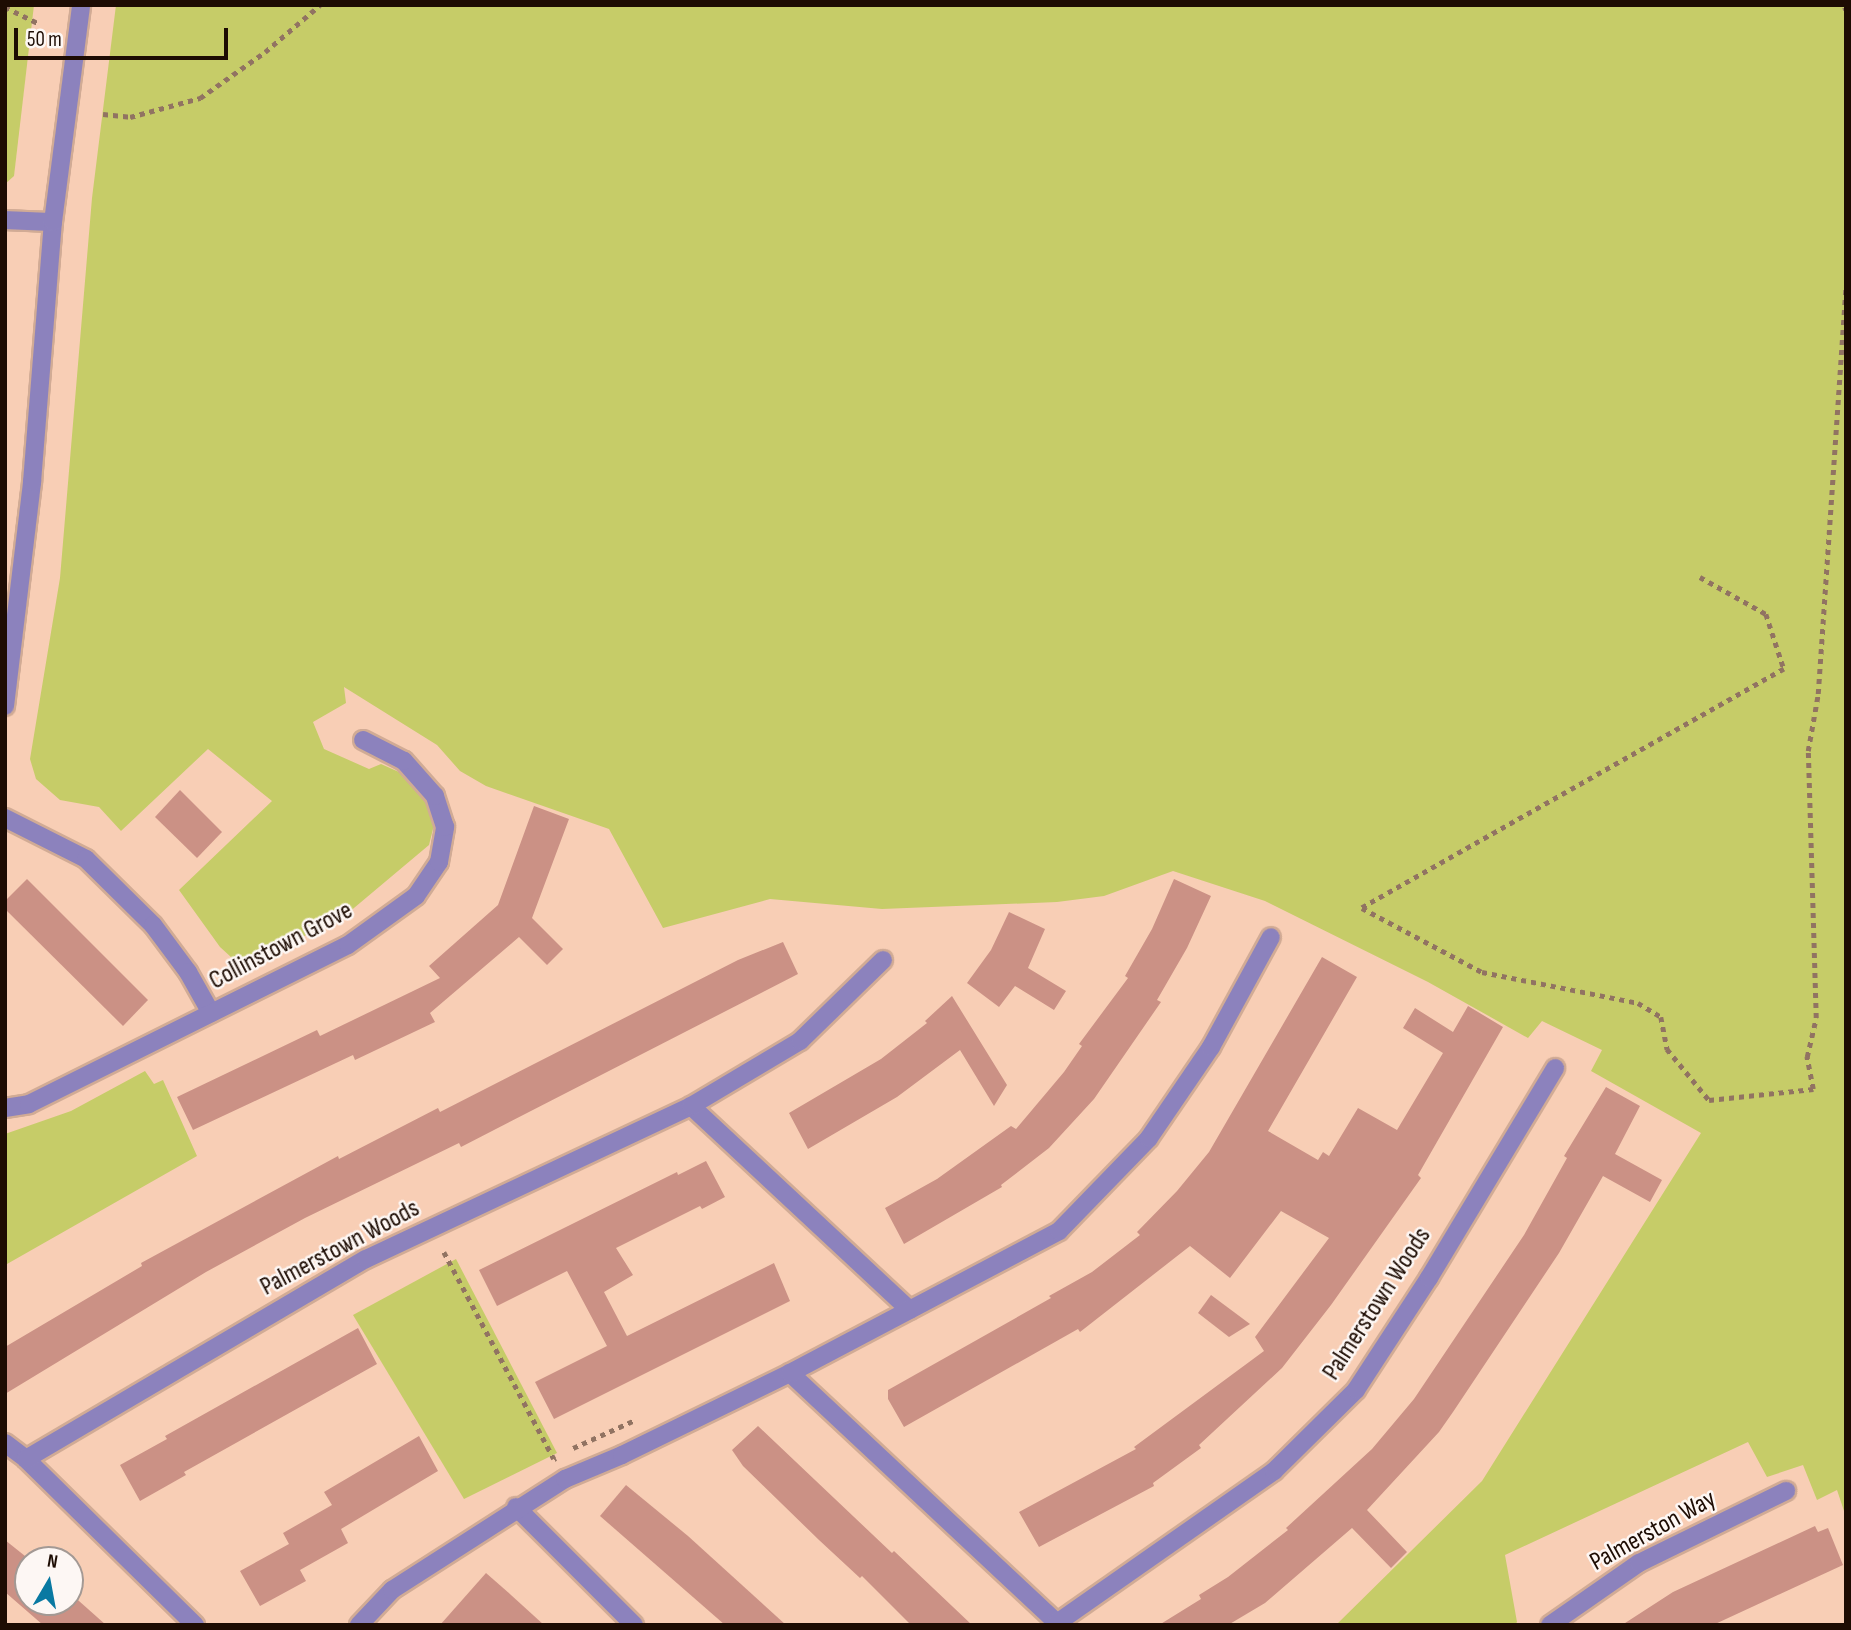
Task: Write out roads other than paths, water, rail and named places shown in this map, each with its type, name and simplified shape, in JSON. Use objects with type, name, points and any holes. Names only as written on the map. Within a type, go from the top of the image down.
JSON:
[{"type":"street","points":[[5,706],[32,482],[52,222],[80,5]]},
{"type":"street","points":[[5,219],[52,222]]},
{"type":"street","name":"Collinstown Grove","points":[[5,1108],[29,1104],[348,945],[416,896],[439,862],[445,827],[435,796],[404,761],[363,740]]},
{"type":"street","name":"Collinstown Grove","points":[[5,818],[86,859],[153,925],[188,972],[211,1013]]},
{"type":"street","points":[[359,1625],[392,1590],[516,1507],[565,1479],[622,1455],[790,1373],[1059,1231],[1149,1138],[1211,1047],[1270,937]]},
{"type":"street","name":"Palmerstown Woods","points":[[26,1459],[366,1259],[691,1107],[800,1041],[883,960]]},
{"type":"street","name":"Palmerstown Woods","points":[[790,1373],[1058,1624],[1275,1471],[1356,1390],[1429,1278],[1555,1068]]},
{"type":"street","points":[[691,1107],[910,1310]]},
{"type":"street","points":[[5,1443],[26,1459],[191,1623]]},
{"type":"street","name":"Palmerston Way","points":[[1550,1625],[1639,1563],[1786,1491]]},
{"type":"street","points":[[516,1507],[634,1625]]}]
